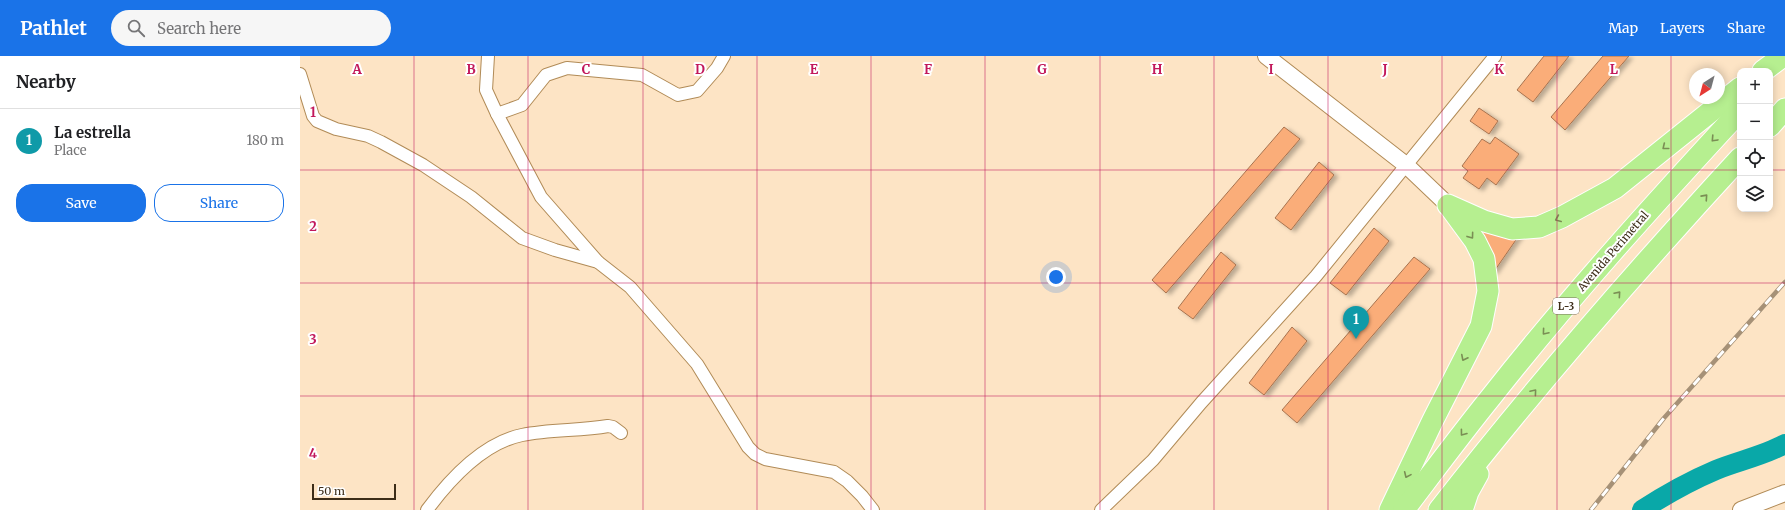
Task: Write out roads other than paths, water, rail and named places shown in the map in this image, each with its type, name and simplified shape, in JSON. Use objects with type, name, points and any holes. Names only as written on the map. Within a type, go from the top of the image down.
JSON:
[{"type":"highway","points":[[1767,68],[1783,56]]},
{"type":"highway","points":[[1773,76],[1785,64]]},
{"type":"highway","points":[[1448,205],[1484,222],[1512,229],[1539,227],[1562,217],[1615,188],[1737,90]]},
{"type":"highway","points":[[1773,123],[1785,110]]},
{"type":"highway","name":"Avenida Perimetral","points":[[1404,510],[1491,396],[1564,308],[1638,222],[1737,114]]},
{"type":"highway","name":"L-3","points":[[1439,510],[1513,416],[1625,286],[1737,161]]},
{"type":"highway","points":[[1390,510],[1433,420],[1481,326],[1488,292],[1484,260],[1475,242],[1448,205]]},
{"type":"highway","points":[[1462,510],[1468,492],[1513,416]]},
{"type":"street","points":[[488,56],[486,90],[541,197],[598,262],[630,287],[697,364],[748,447],[755,454],[766,460],[834,472],[847,481],[873,510]]},
{"type":"street","points":[[497,114],[522,105],[546,75],[567,68],[642,75],[678,95],[697,91],[717,68],[724,56]]},
{"type":"street","points":[[1266,56],[1406,165],[1448,205]]},
{"type":"street","points":[[1101,510],[1153,460],[1316,276],[1496,56]]},
{"type":"street","points":[[300,74],[313,116],[322,125],[368,136],[423,165],[471,197],[522,238],[556,250],[598,262]]},
{"type":"street","points":[[428,510],[454,478],[481,454],[506,439],[522,434],[608,426],[613,427],[620,433]]},
{"type":"street","points":[[1741,510],[1785,493]]},
{"type":"waterway","points":[[1642,510],[1678,488],[1706,474],[1768,452],[1785,444]]},
{"type":"railway","points":[[1591,510],[1664,418],[1785,282]]},
{"type":"place","name":"La estrella","points":[[1356,339]]}]
